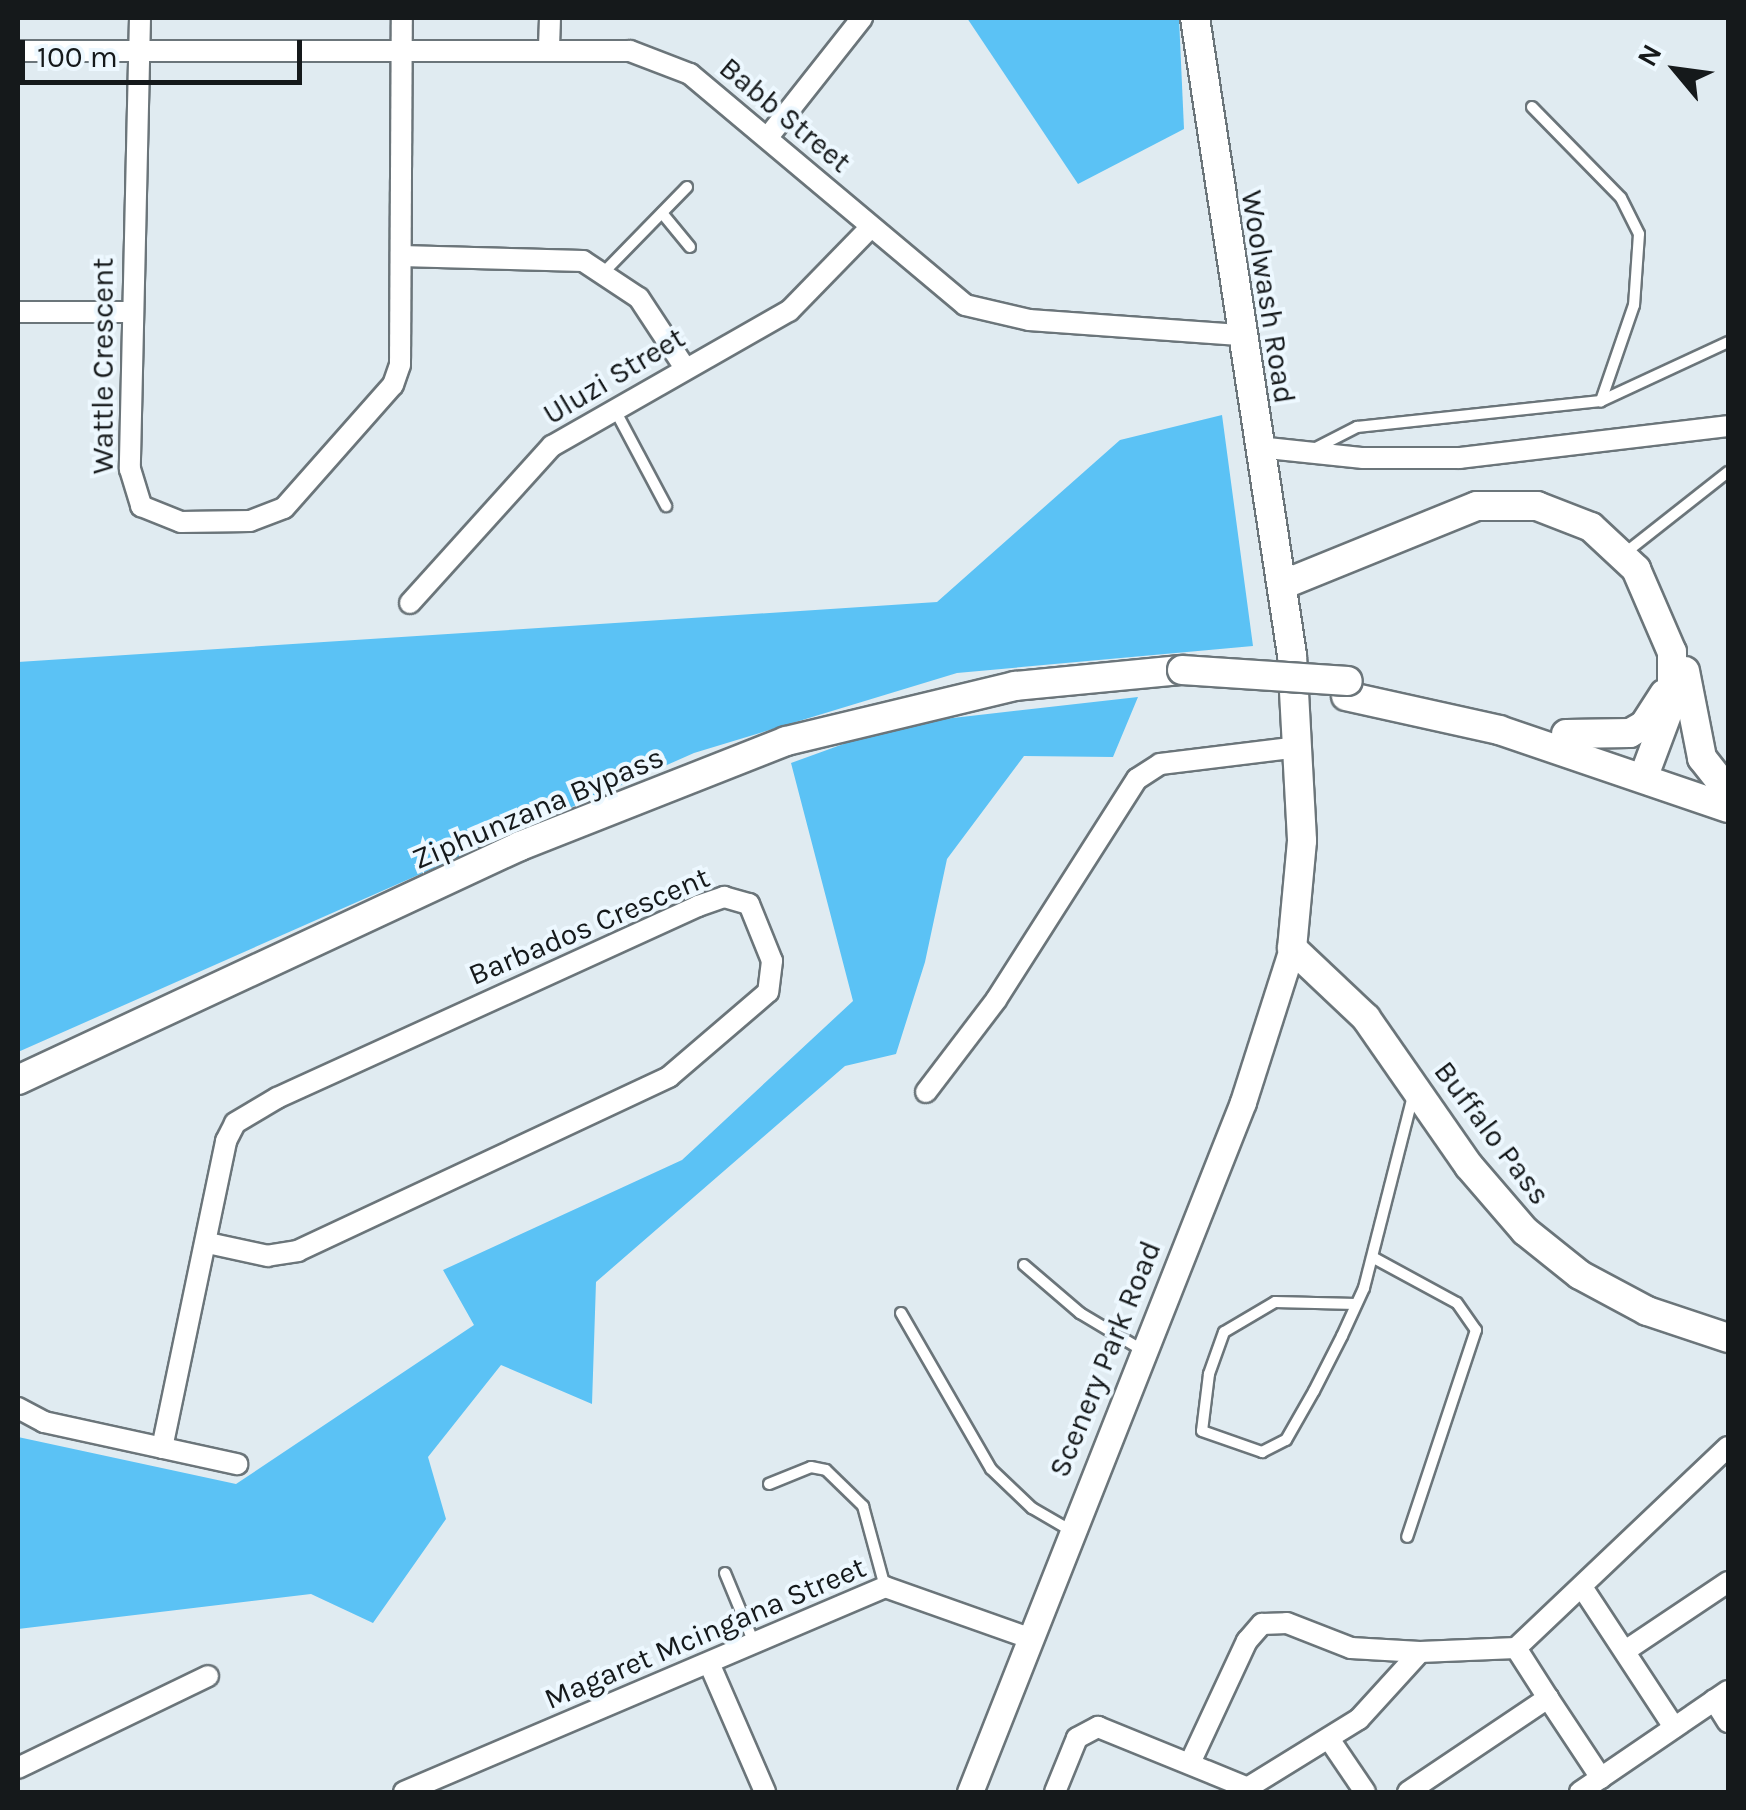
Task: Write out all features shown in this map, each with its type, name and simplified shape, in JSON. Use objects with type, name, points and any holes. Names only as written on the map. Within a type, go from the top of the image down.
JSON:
[{"type":"main road","name":"Woolwash Road","points":[[1194,18],[1239,335],[1282,585],[1300,747],[1302,841],[1292,948]]},
{"type":"main road","points":[[1282,585],[1439,520],[1494,505],[1562,512],[1624,554],[1680,650],[1702,758],[1728,791]]},
{"type":"main road","points":[[1646,769],[1672,701],[1672,652],[1663,620]]},
{"type":"main road","points":[[1566,734],[1612,738],[1644,725],[1664,696],[1672,652]]},
{"type":"main road","name":"Ziphunzana Bypass","points":[[18,1080],[520,846],[786,741],[1014,686],[1183,678],[1347,688]]},
{"type":"main road","points":[[1347,688],[1728,791]]},
{"type":"main road","points":[[1347,688],[1454,699],[1566,734],[1728,808]]},
{"type":"main road","name":"Buffalo Pass","points":[[1292,948],[1366,1018],[1524,1231],[1580,1274],[1646,1311],[1728,1338]]},
{"type":"street","name":"Wattle Crescent","points":[[140,18],[130,469],[140,506],[182,522],[269,518],[392,385],[400,365],[402,18]]},
{"type":"street","points":[[549,47],[550,18]]},
{"type":"street","points":[[768,138],[862,18]]},
{"type":"street","name":"Babb Street","points":[[18,51],[549,47],[657,58],[690,74],[965,305],[996,315],[1239,335]]},
{"type":"street","name":"Uluzi Street","points":[[410,603],[525,470],[552,446],[789,310],[870,228]]},
{"type":"street","points":[[400,256],[561,258],[606,270],[639,298],[685,368]]},
{"type":"street","points":[[18,312],[132,312]]},
{"type":"street","points":[[1258,447],[1460,458],[1728,426]]},
{"type":"street","points":[[926,1092],[996,1000],[1137,779],[1160,764],[1300,747]]},
{"type":"street","name":"Barbados Crescent","points":[[162,1448],[208,1244],[226,1141],[248,1112],[698,906],[724,896],[749,904],[772,961],[768,992],[669,1077],[298,1251],[268,1256],[208,1244]]},
{"type":"street","name":"Scenery Park Road","points":[[970,1792],[1243,1102],[1292,948]]},
{"type":"street","points":[[18,1408],[44,1422],[237,1464]]},
{"type":"street","points":[[1190,1763],[1247,1641],[1262,1624],[1287,1623],[1351,1648],[1420,1652],[1516,1648],[1728,1448]]},
{"type":"street","points":[[1625,1651],[1728,1582]]},
{"type":"street","name":"Magaret Mcingana Street","points":[[404,1792],[446,1783],[885,1587],[1032,1638]]},
{"type":"street","points":[[1582,1587],[1674,1727]]},
{"type":"street","points":[[1516,1648],[1601,1778]]},
{"type":"street","points":[[1055,1792],[1069,1752],[1088,1728],[1109,1729],[1243,1790],[1329,1738],[1392,1689],[1420,1652]]},
{"type":"street","points":[[709,1663],[764,1792]]},
{"type":"street","points":[[18,1768],[208,1676]]},
{"type":"street","points":[[1580,1792],[1721,1695],[1728,1722]]},
{"type":"street","points":[[1410,1792],[1548,1698]]},
{"type":"street","points":[[1329,1738],[1365,1792]]},
{"type":"lane","points":[[1532,107],[1621,198],[1639,234],[1634,305],[1601,401]]},
{"type":"lane","points":[[606,270],[687,187]]},
{"type":"lane","points":[[662,213],[690,246]]},
{"type":"lane","points":[[1311,451],[1357,427],[1601,401],[1728,342]]},
{"type":"lane","points":[[614,409],[666,506]]},
{"type":"lane","points":[[1624,554],[1728,472]]},
{"type":"lane","points":[[1356,1304],[1276,1302],[1224,1332],[1209,1374],[1202,1431],[1262,1452],[1286,1440],[1356,1304],[1374,1258],[1383,1195],[1416,1087]]},
{"type":"lane","points":[[1374,1258],[1457,1303],[1476,1330],[1407,1537]]},
{"type":"lane","points":[[1024,1265],[1080,1313],[1143,1351]]},
{"type":"lane","points":[[901,1313],[991,1469],[1032,1508],[1071,1530]]},
{"type":"lane","points":[[769,1484],[811,1467],[826,1470],[863,1506],[885,1587]]},
{"type":"lane","points":[[725,1573],[754,1644]]},
{"type":"shaded area","points":[[967,18],[1179,18],[1184,129],[1078,184]]},
{"type":"shaded area","points":[[1222,415],[1253,646],[957,673],[694,753],[18,1052],[18,662],[937,602],[1120,440]]},
{"type":"shaded area","points":[[1138,697],[1113,757],[1024,756],[947,859],[925,962],[896,1054],[845,1066],[596,1282],[592,1404],[501,1365],[428,1457],[446,1519],[373,1623],[311,1594],[18,1629],[18,1437],[236,1484],[474,1325],[443,1270],[682,1160],[853,1001],[791,763],[860,738],[944,719]]}]
